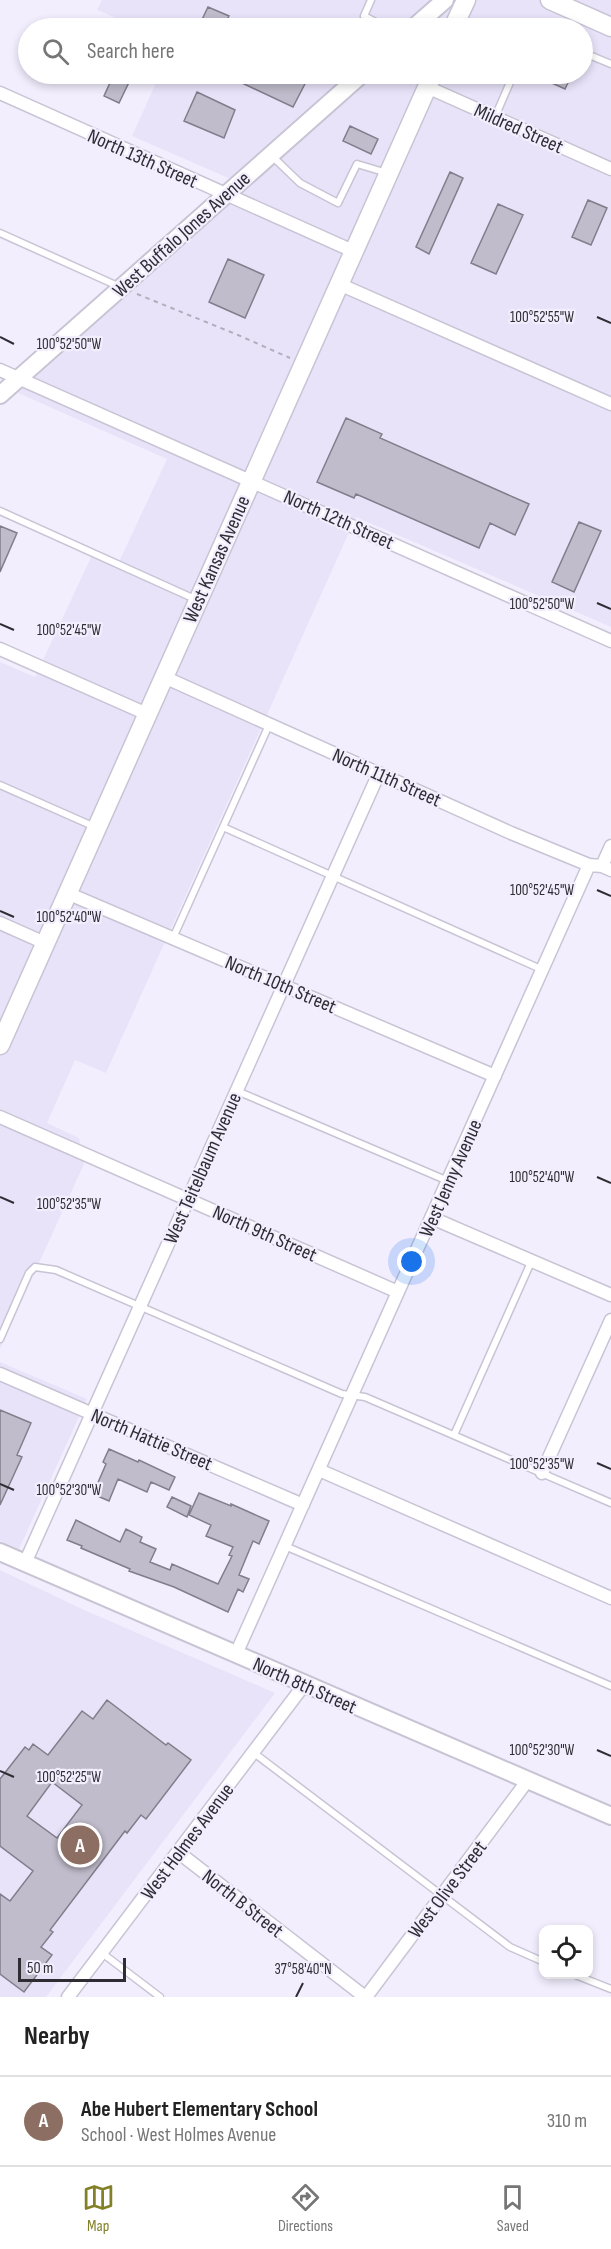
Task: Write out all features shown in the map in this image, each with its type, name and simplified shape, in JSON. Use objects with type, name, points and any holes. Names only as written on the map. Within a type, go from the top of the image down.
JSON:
[{"type":"main road","points":[[458,18],[466,0]]},
{"type":"main road","points":[[550,0],[574,5],[611,27]]},
{"type":"main road","name":"West Kansas Avenue","points":[[0,1045],[428,84]]},
{"type":"street","points":[[424,18],[445,0]]},
{"type":"street","name":"West Buffalo Jones Avenue","points":[[0,395],[351,84]]},
{"type":"street","name":"Mildred Street","points":[[437,84],[495,117],[611,169]]},
{"type":"street","name":"North 13th Street","points":[[0,93],[353,252]]},
{"type":"street","points":[[339,284],[611,404]]},
{"type":"street","name":"North 12th Street","points":[[0,370],[611,641]]},
{"type":"street","points":[[0,649],[147,714]]},
{"type":"street","name":"North 11th Street","points":[[164,676],[589,866],[607,868]]},
{"type":"street","name":"West Teitelbaum Avenue","points":[[25,1563],[378,773]]},
{"type":"street","points":[[607,868],[611,846]]},
{"type":"street","name":"West Jenny Avenue","points":[[236,1654],[589,866]]},
{"type":"street","name":"North 10th Street","points":[[67,893],[495,1076]]},
{"type":"street","points":[[0,923],[45,943]]},
{"type":"street","name":"North 9th Street","points":[[0,1117],[398,1292]]},
{"type":"street","points":[[432,1218],[611,1295]]},
{"type":"street","points":[[543,1473],[611,1320]]},
{"type":"street","name":"North Hattie Street","points":[[0,1374],[303,1505]]},
{"type":"street","points":[[319,1470],[611,1598]]},
{"type":"street","name":"North 8th Street","points":[[0,1552],[611,1816]]},
{"type":"street","name":"West Holmes Avenue","points":[[68,1997],[304,1684]]},
{"type":"street","name":"West Olive Street","points":[[366,1997],[528,1780]]},
{"type":"street","name":"North B Street","points":[[178,1852],[366,1997]]},
{"type":"lane","points":[[367,18],[363,16],[371,0]]},
{"type":"lane","points":[[593,57],[611,64]]},
{"type":"lane","points":[[495,117],[509,84]]},
{"type":"lane","points":[[271,154],[300,183],[338,203],[357,164],[388,173]]},
{"type":"lane","points":[[0,233],[121,288]]},
{"type":"lane","points":[[0,511],[198,600]]},
{"type":"lane","points":[[173,938],[269,724]]},
{"type":"lane","points":[[0,784],[96,827]]},
{"type":"lane","points":[[223,827],[543,970]]},
{"type":"lane","points":[[237,1091],[448,1181]]},
{"type":"lane","points":[[454,1435],[532,1260]]},
{"type":"lane","points":[[0,1339],[30,1273],[35,1267],[56,1270],[342,1394],[365,1397],[611,1503]]},
{"type":"lane","points":[[285,1546],[611,1686]]},
{"type":"lane","points":[[254,1753],[510,1947],[539,1960]]},
{"type":"lane","points":[[102,1953],[160,1997]]},
{"type":"lane","points":[[586,1979],[611,1989]]},
{"type":"path","points":[[121,288],[304,363]]},
{"type":"shaded area","points":[[102,0],[611,0],[611,627],[356,517],[106,1073],[75,1060],[47,1123],[79,1138],[84,1164],[0,1349],[0,662],[35,677],[93,553],[118,564],[167,459],[18,393],[249,187],[132,136],[155,84],[593,84],[593,18],[116,18],[97,10]]},
{"type":"shaded area","points":[[0,1362],[87,1399],[19,1549],[0,1541]]},
{"type":"shaded area","points":[[0,1570],[82,1609],[275,1693],[46,1997],[0,1997]]},
{"type":"building","points":[[208,7],[229,16],[228,18],[203,18]]},
{"type":"building","points":[[109,84],[128,84],[119,103],[104,96]]},
{"type":"building","points":[[244,84],[305,84],[293,107]]},
{"type":"building","points":[[554,84],[567,84],[565,89]]},
{"type":"building","points":[[197,92],[235,110],[224,138],[184,121]]},
{"type":"building","points":[[350,126],[378,139],[371,154],[343,141]]},
{"type":"building","points":[[450,172],[463,178],[429,254],[416,247]]},
{"type":"building","points":[[588,200],[607,208],[591,245],[572,237]]},
{"type":"building","points":[[498,204],[523,215],[496,274],[471,263]]},
{"type":"building","points":[[228,259],[264,275],[245,318],[209,302]]},
{"type":"building","points":[[346,418],[382,434],[380,438],[529,504],[515,535],[490,523],[479,548],[356,494],[354,498],[317,482]]},
{"type":"building","points":[[579,522],[601,531],[574,592],[552,582]]},
{"type":"building","points":[[0,526],[17,533],[0,572]]},
{"type":"building","points":[[0,1410],[31,1423],[17,1455],[22,1457],[0,1505]]},
{"type":"building","points":[[109,1449],[175,1477],[169,1490],[151,1482],[147,1492],[118,1479],[109,1501],[93,1494],[106,1464],[103,1462]]},
{"type":"building","points":[[199,1493],[269,1521],[259,1544],[253,1541],[239,1575],[249,1579],[243,1592],[238,1589],[228,1612],[174,1587],[129,1571],[130,1569],[67,1540],[76,1520],[120,1542],[126,1529],[142,1537],[140,1542],[156,1549],[150,1562],[170,1570],[172,1564],[218,1584],[232,1556],[229,1555],[233,1547],[206,1536],[211,1525],[189,1515]]},
{"type":"building","points":[[172,1497],[191,1506],[187,1517],[167,1507]]},
{"type":"building","points":[[107,1700],[166,1745],[168,1743],[191,1760],[146,1819],[141,1815],[127,1833],[125,1831],[50,1930],[53,1932],[41,1947],[52,1955],[24,1992],[0,1974],[0,1894],[10,1901],[33,1871],[0,1846],[0,1779],[25,1747],[29,1750],[33,1744],[48,1755],[82,1711],[93,1719]],"holes":[[[52,1782],[82,1805],[57,1838],[27,1816]]]},
{"type":"place","name":"Abe Hubert Elementary School","points":[[80,1845]]}]
